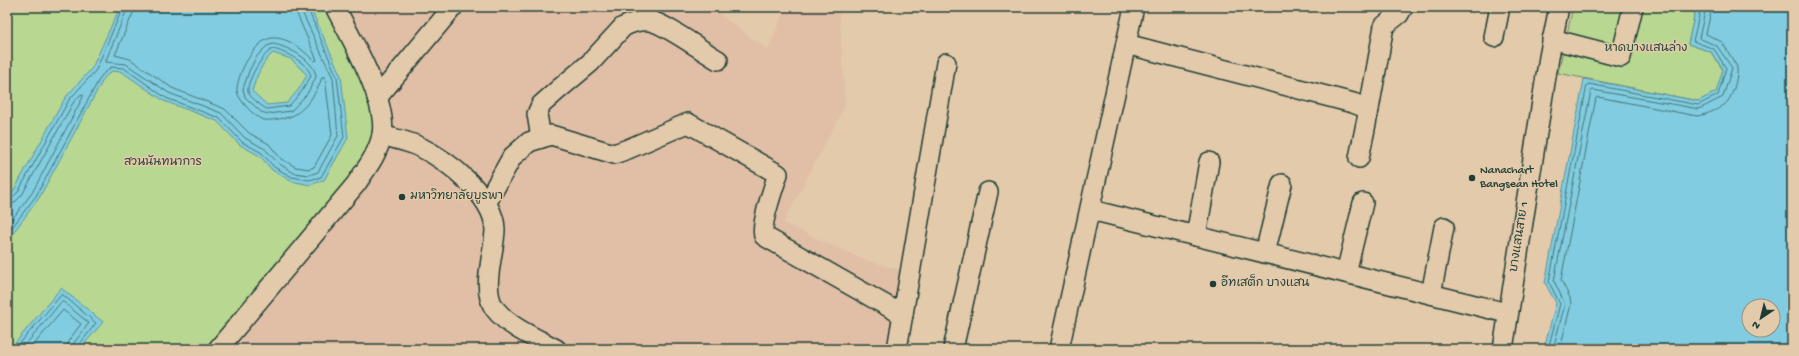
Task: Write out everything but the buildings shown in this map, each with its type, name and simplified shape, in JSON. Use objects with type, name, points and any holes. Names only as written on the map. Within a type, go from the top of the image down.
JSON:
[{"type":"street","points":[[218,349],[356,184],[373,160],[382,135],[380,108],[370,77],[335,7]]},
{"type":"street","points":[[377,98],[453,7]]},
{"type":"street","points":[[1059,349],[1091,210],[1134,7]]},
{"type":"street","points":[[1359,158],[1384,26],[1399,14],[1403,7]]},
{"type":"street","points":[[1494,37],[1499,12],[1498,7]]},
{"type":"street","name":"บางแสนสาย 1","points":[[1503,349],[1507,313],[1552,39],[1559,7]]},
{"type":"street","points":[[1552,39],[1621,57],[1632,7]]},
{"type":"street","points":[[541,138],[537,114],[541,105],[559,88],[590,64],[623,27],[629,23],[650,21],[668,29],[718,60]]},
{"type":"street","points":[[1126,44],[1369,109]]},
{"type":"street","points":[[897,349],[946,63]]},
{"type":"street","points":[[487,202],[512,157],[529,142],[551,135],[614,154],[628,150],[688,123],[778,174],[765,217],[763,231],[764,236],[903,315]]},
{"type":"street","points":[[382,135],[419,147],[458,171],[487,202],[495,228],[488,286],[494,308],[511,324],[556,349]]},
{"type":"street","points":[[1196,236],[1209,162]]},
{"type":"street","points":[[1265,253],[1282,184]]},
{"type":"street","points":[[953,349],[988,192]]},
{"type":"street","points":[[1346,273],[1363,202]]},
{"type":"street","points":[[1091,210],[1507,313]]},
{"type":"street","points":[[1431,294],[1444,227]]},
{"type":"shaded area","name":"มหาวิทยาลัยบูรพา","points":[[7,7],[710,7],[768,50],[786,7],[839,7],[845,106],[783,223],[862,259],[920,276],[903,349],[7,349]]},
{"type":"green space","name":"สวนนันทนาการ","points":[[7,7],[335,7],[382,135],[214,349],[7,349]]},
{"type":"green space","name":"หาดบางแสนล่าง","points":[[1573,7],[1698,7],[1695,12],[1688,44],[1711,52],[1723,70],[1717,92],[1698,101],[1558,73]]},
{"type":"water","points":[[120,7],[310,7],[341,76],[348,138],[324,180],[310,185],[291,181],[272,170],[260,156],[240,145],[217,121],[164,101],[122,72],[112,71],[104,78],[39,198],[7,241],[7,198],[14,190],[65,98],[92,68]],"holes":[[[273,53],[291,59],[307,75],[299,89],[287,103],[267,105],[252,91],[260,70],[265,61]]]},
{"type":"water","points":[[1698,7],[1792,7],[1792,349],[1544,349],[1556,303],[1545,283],[1584,79],[1698,101],[1716,92],[1723,69],[1711,52],[1688,44],[1695,12]]},
{"type":"water","points":[[61,288],[103,322],[80,349],[10,349]]},
{"type":"place","name":"Nanachart Bangsean Hotel","points":[[1472,178]]},
{"type":"place","name":"มหาวิทยาลัยบูรพา","points":[[402,197]]},
{"type":"place","name":"อีทเสต็ก บางแสน","points":[[1213,284]]}]
